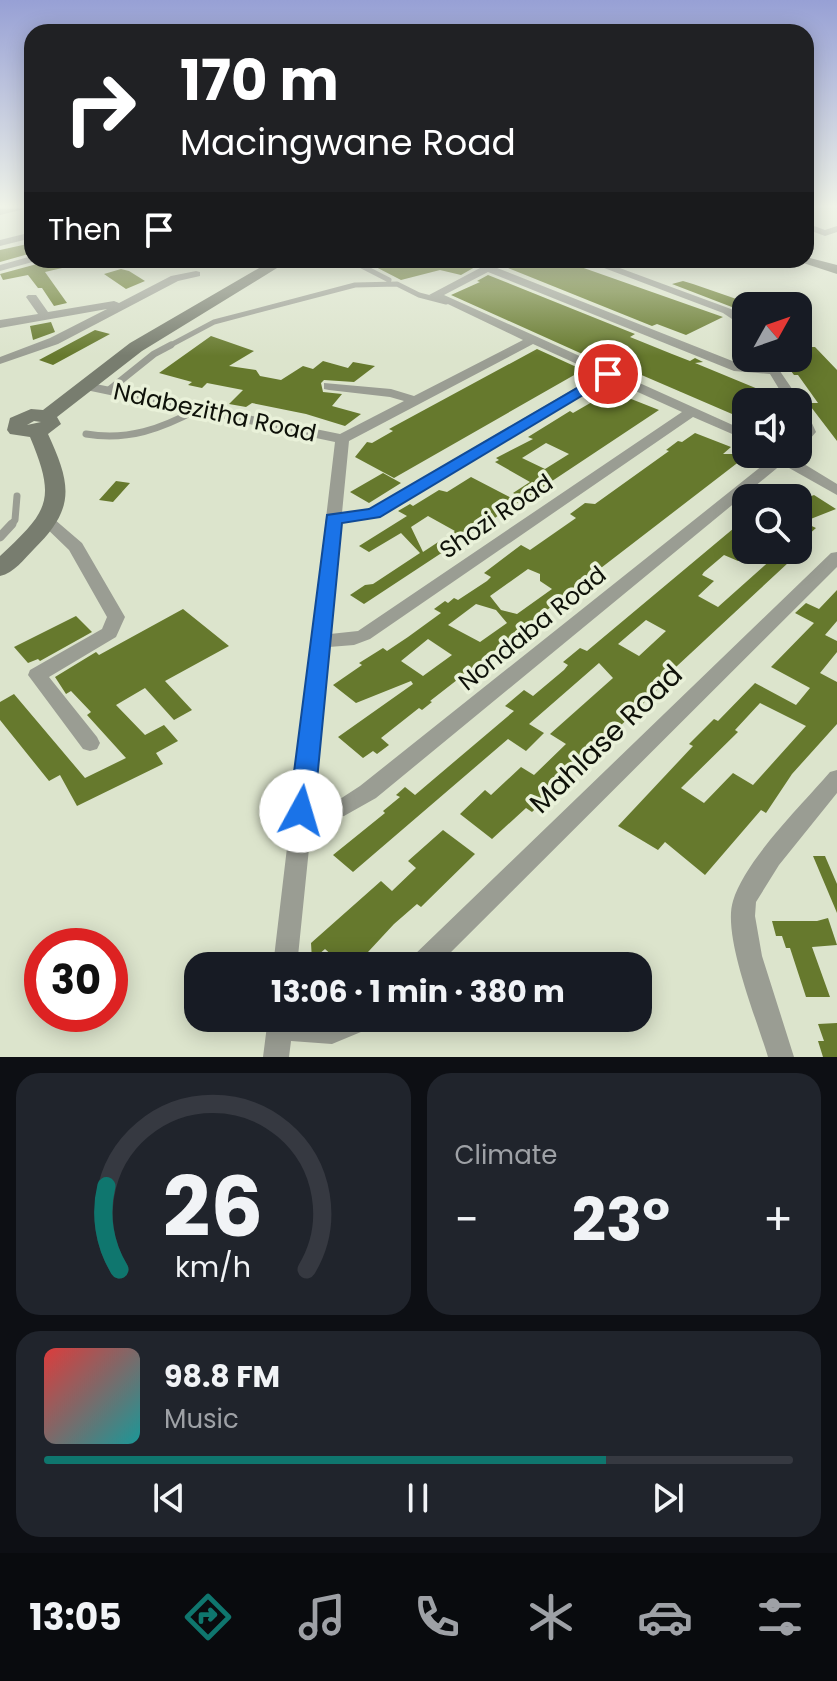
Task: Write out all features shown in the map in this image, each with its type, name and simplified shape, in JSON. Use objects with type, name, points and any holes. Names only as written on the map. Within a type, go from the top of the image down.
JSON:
[{"type":"street","points":[[0,268],[24,261]]},
{"type":"street","points":[[814,264],[837,270]]},
{"type":"street","points":[[8,420],[21,432],[42,424],[154,335],[269,268]]},
{"type":"street","points":[[732,366],[488,268],[435,293],[446,302],[732,430]]},
{"type":"street","points":[[610,268],[732,314]]},
{"type":"street","points":[[2,361],[54,341],[175,278],[196,274]]},
{"type":"street","points":[[32,297],[45,316]]},
{"type":"street","points":[[0,324],[127,302]]},
{"type":"street","points":[[342,439],[532,340]]},
{"type":"street","points":[[334,519],[373,513],[608,374]]},
{"type":"street","name":"Ndabezitha Road","points":[[86,386],[342,439],[286,952]]},
{"type":"street","points":[[329,386],[391,393],[417,401]]},
{"type":"street","name":"Shozi Road","points":[[320,641],[354,639],[364,635],[692,411]]},
{"type":"street","points":[[0,569],[48,522],[56,509],[57,498],[42,424]]},
{"type":"street","name":"Nondaba Road","points":[[301,811],[344,807],[368,792],[765,468]]},
{"type":"street","points":[[802,468],[837,490]]},
{"type":"street","points":[[48,522],[76,547],[116,617],[110,633],[37,675],[90,743]]},
{"type":"street","name":"Mahlase Road","points":[[434,952],[837,557]]},
{"type":"street","points":[[781,1057],[746,939],[745,901],[769,863],[836,781]]},
{"type":"street","points":[[276,1057],[279,1032]]},
{"type":"lane","points":[[366,268],[419,295],[446,302]]},
{"type":"lane","points":[[109,390],[154,354],[214,322],[355,285],[397,284]]},
{"type":"lane","points":[[86,434],[111,439],[130,438],[155,431],[198,409]]},
{"type":"lane","points":[[0,537],[15,520],[19,506],[17,496]]},
{"type":"building","points":[[24,268],[62,268],[45,272],[67,303],[54,306],[28,275],[3,280],[0,274]]},
{"type":"building","points":[[378,268],[473,268],[461,275],[440,270],[401,280]]},
{"type":"building","points":[[508,268],[584,268],[723,317],[686,335],[657,324],[652,326]]},
{"type":"building","points":[[121,269],[145,281],[126,289],[104,274]]},
{"type":"building","points":[[488,275],[635,334],[630,337],[672,354],[690,361],[695,358],[703,362],[695,363],[755,388],[732,388],[732,414],[616,364],[609,366],[451,295],[480,282],[477,281]]},
{"type":"building","points":[[683,281],[732,298],[732,307],[672,284]]},
{"type":"building","points":[[51,322],[55,332],[33,340],[30,326]]},
{"type":"building","points":[[95,330],[110,334],[53,365],[39,360]]},
{"type":"building","points":[[211,336],[254,351],[229,366],[256,370],[260,376],[281,380],[303,366],[313,369],[323,361],[348,368],[353,362],[375,366],[354,382],[324,380],[321,383],[323,392],[342,394],[332,406],[361,414],[345,426],[252,403],[246,407],[229,404],[243,390],[207,383],[202,388],[159,373]]},
{"type":"building","points":[[812,347],[837,370],[837,441],[812,408],[812,403],[818,403],[812,395],[812,388],[807,388],[798,375],[792,372],[812,372]]},
{"type":"building","points":[[537,349],[583,370],[394,478],[355,457],[367,442],[372,443],[393,431],[389,429]]},
{"type":"building","points":[[611,391],[659,410],[525,499],[513,493],[530,482],[495,462],[499,460],[496,458],[533,439],[528,437],[570,411],[573,413]],"holes":[[[546,443],[569,454],[545,469],[522,458]]]},
{"type":"building","points":[[695,433],[731,447],[723,454],[732,454],[732,467],[584,581],[587,583],[568,598],[565,596],[422,710],[419,708],[381,738],[389,745],[377,754],[373,751],[363,758],[338,737],[413,684],[411,681],[356,703],[333,685],[362,665],[359,663],[383,648],[387,651],[441,613],[434,609],[445,601],[458,600],[487,581],[491,577],[484,573],[521,545],[530,550],[576,518],[570,514],[585,503],[595,504],[669,451],[666,450],[678,441],[682,442]],"holes":[[[528,569],[540,574],[540,581],[552,589],[517,614],[501,610],[490,596]],[[476,604],[496,610],[507,623],[480,642],[448,625]],[[428,639],[452,655],[423,676],[401,661]]]},
{"type":"building","points":[[383,473],[401,483],[369,503],[350,492]]},
{"type":"building","points":[[471,477],[519,502],[364,604],[350,595],[365,585],[373,584],[420,553],[401,533],[369,552],[359,546],[407,516],[398,511],[439,490],[447,492]],"holes":[[[428,516],[455,531],[423,552],[411,527]]]},
{"type":"building","points":[[116,481],[130,483],[113,502],[99,500]]},
{"type":"building","points":[[814,495],[836,509],[812,518]]},
{"type":"building","points":[[732,530],[732,558],[724,555],[704,572],[702,575],[714,581],[698,596],[718,607],[766,564],[787,564],[663,679],[666,681],[608,738],[615,743],[600,757],[587,749],[549,786],[555,790],[532,812],[526,808],[492,839],[460,814],[485,790],[491,795],[521,767],[534,775],[566,744],[550,734],[613,678],[599,663],[529,724],[544,733],[526,751],[508,739],[353,872],[333,855],[385,813],[383,811],[400,797],[396,795],[405,787],[415,795],[514,711],[505,706],[524,690],[533,696],[564,670],[568,665],[563,662],[580,648],[587,651]],"holes":[[[646,620],[666,631],[639,656],[618,644]]]},
{"type":"building","points":[[837,590],[837,621],[825,635],[837,641],[837,652],[820,673],[837,682],[837,724],[792,774],[766,813],[761,810],[705,875],[665,842],[658,850],[618,826],[693,746],[689,744],[714,719],[718,721],[755,683],[796,705],[810,688],[771,667],[814,623],[795,613],[806,603],[819,609]],"holes":[[[760,703],[806,726],[753,785],[733,773],[704,803],[681,788],[738,732],[735,730]]]},
{"type":"building","points":[[183,609],[229,646],[165,681],[192,710],[174,720],[145,688],[116,705],[145,735],[164,725],[178,741],[156,753],[163,764],[77,806],[60,775],[49,781],[0,720],[0,702],[14,694],[85,778],[126,758],[87,715],[91,712],[71,691],[66,694],[55,677],[96,652],[99,655]]},
{"type":"building","points":[[76,616],[92,632],[40,661],[28,663],[14,647]]},
{"type":"building","points":[[443,830],[475,854],[421,907],[417,904],[394,924],[368,952],[328,952],[325,949],[312,952],[311,943],[381,881],[392,891],[416,868],[408,861]]},
{"type":"building","points":[[813,856],[825,856],[837,884],[837,913]]},
{"type":"building","points":[[828,918],[837,945],[812,947],[830,997],[806,997],[790,948],[786,948],[782,936],[776,936],[772,921],[817,921]]},
{"type":"building","points":[[837,1023],[837,1057],[823,1057],[818,1041],[824,1041],[818,1024]]},
{"type":"route","points":[[301,811],[334,519],[364,517],[373,513],[608,374]]}]
